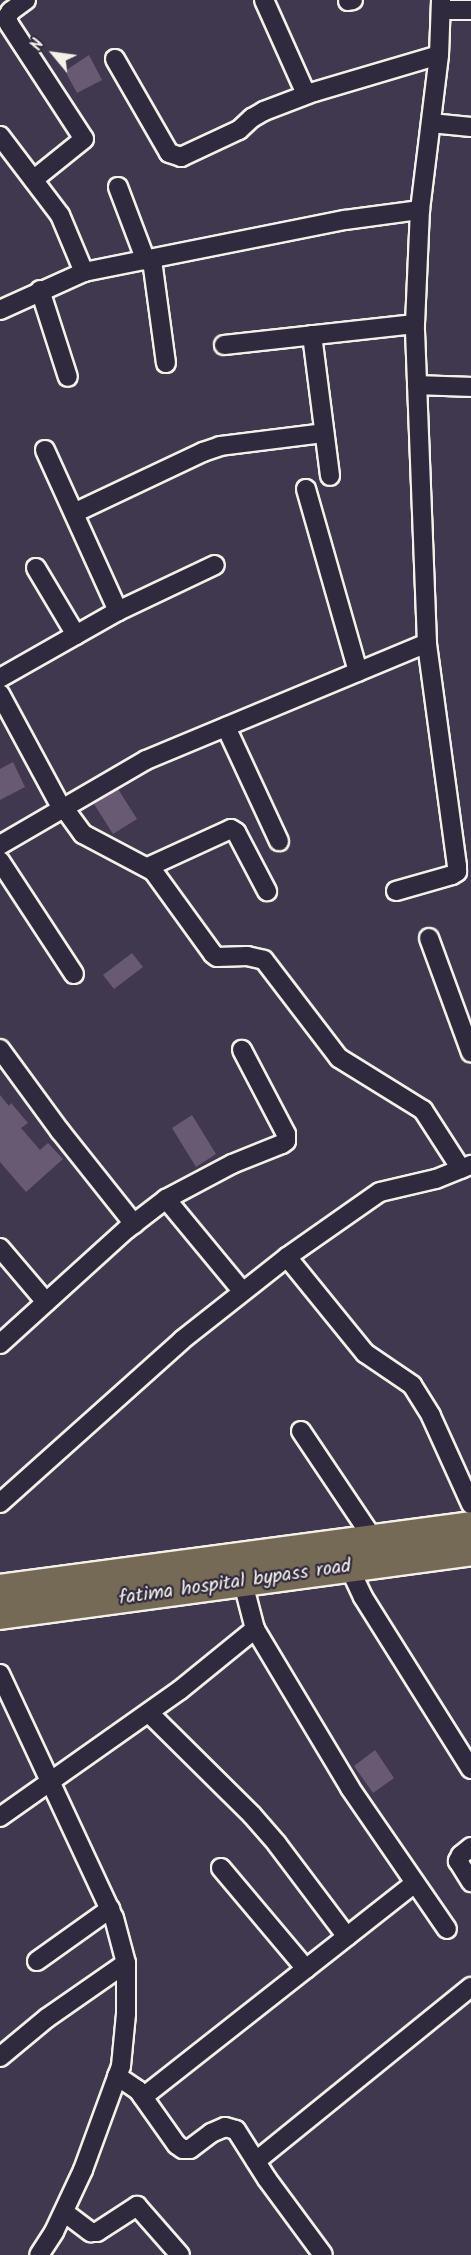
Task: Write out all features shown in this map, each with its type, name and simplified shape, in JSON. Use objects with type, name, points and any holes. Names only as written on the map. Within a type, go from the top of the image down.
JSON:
[{"type":"highway","name":"fatima hospital bypass road","points":[[0,1615],[374,1540],[469,1548]]},
{"type":"highway","name":"fatima hospital bypass road","points":[[0,1589],[161,1581],[243,1583],[469,1548]]},
{"type":"street","points":[[26,0],[11,11],[7,17],[9,24],[84,140],[33,180]]},
{"type":"street","points":[[264,0],[306,94]]},
{"type":"street","points":[[396,891],[457,872],[427,644],[415,324],[420,210],[439,55],[441,5],[471,10]]},
{"type":"street","points":[[115,59],[169,153],[174,157],[181,157],[239,130],[264,111],[306,94],[439,55]]},
{"type":"street","points":[[431,123],[471,126]]},
{"type":"street","points":[[0,136],[66,224],[84,272]]},
{"type":"street","points":[[118,187],[149,260],[166,363]]},
{"type":"street","points":[[0,310],[84,272],[345,220],[420,210]]},
{"type":"street","points":[[40,290],[68,377]]},
{"type":"street","points":[[224,345],[415,324]]},
{"type":"street","points":[[312,335],[330,476]]},
{"type":"street","points":[[417,385],[471,387]]},
{"type":"street","points":[[74,513],[220,446],[324,433]]},
{"type":"street","points":[[45,450],[118,611]]},
{"type":"street","points":[[306,489],[357,672]]},
{"type":"street","points":[[0,678],[118,611],[215,565]]},
{"type":"street","points":[[36,568],[76,635]]},
{"type":"street","points":[[0,845],[146,760],[427,644]]},
{"type":"street","points":[[0,694],[63,808],[83,834],[148,867],[158,876],[217,957],[248,956],[264,960],[339,1058],[423,1110],[466,1167],[436,1179],[380,1192],[287,1257],[242,1290],[182,1340],[0,1503]]},
{"type":"street","points":[[226,727],[279,841]]},
{"type":"street","points":[[148,867],[231,829],[236,832],[267,891]]},
{"type":"street","points":[[0,861],[74,974]]},
{"type":"street","points":[[429,938],[471,1053]]},
{"type":"street","points":[[0,1048],[60,1131],[134,1224]]},
{"type":"street","points":[[0,1344],[134,1224],[166,1199],[232,1164],[286,1141],[286,1134],[242,1050]]},
{"type":"street","points":[[166,1199],[242,1290]]},
{"type":"street","points":[[0,1248],[46,1302]]},
{"type":"street","points":[[287,1257],[365,1353],[412,1385],[431,1416],[471,1504]]},
{"type":"street","points":[[301,1431],[374,1540]]},
{"type":"street","points":[[348,1567],[363,1597],[471,1769]]},
{"type":"street","points":[[243,1583],[255,1629],[350,1788],[447,1929]]},
{"type":"street","points":[[0,1817],[149,1713],[255,1629]]},
{"type":"street","points":[[0,1674],[110,1910],[126,1963],[126,2014],[117,2076],[83,2170],[54,2232],[39,2255]]},
{"type":"street","points":[[149,1713],[252,1815],[277,1844],[346,1937]]},
{"type":"street","points":[[471,1847],[460,1855],[458,1862],[471,1882]]},
{"type":"street","points":[[222,1868],[306,1969]]},
{"type":"street","points":[[143,2097],[415,1883]]},
{"type":"street","points":[[38,1961],[110,1910]]},
{"type":"street","points":[[3,2050],[126,1963]]},
{"type":"street","points":[[256,2161],[471,1987]]},
{"type":"street","points":[[117,2076],[143,2097],[177,2145],[190,2149],[211,2133],[225,2127],[236,2130],[324,2255]]},
{"type":"street","points":[[64,2211],[91,2232],[97,2232],[137,2206],[142,2208],[180,2255]]},
{"type":"building","points":[[89,55],[102,80],[77,93],[65,71]]},
{"type":"building","points":[[13,762],[25,787],[0,800],[0,769]]},
{"type":"building","points":[[118,789],[137,819],[113,834],[94,804]]},
{"type":"building","points":[[132,953],[143,967],[114,989],[103,975]]},
{"type":"building","points":[[0,1095],[9,1106],[11,1103],[28,1123],[21,1128],[40,1150],[48,1143],[63,1159],[26,1192],[0,1162]]},
{"type":"building","points":[[192,1115],[216,1154],[196,1167],[172,1128]]},
{"type":"building","points":[[375,1750],[394,1778],[373,1793],[354,1766]]}]
